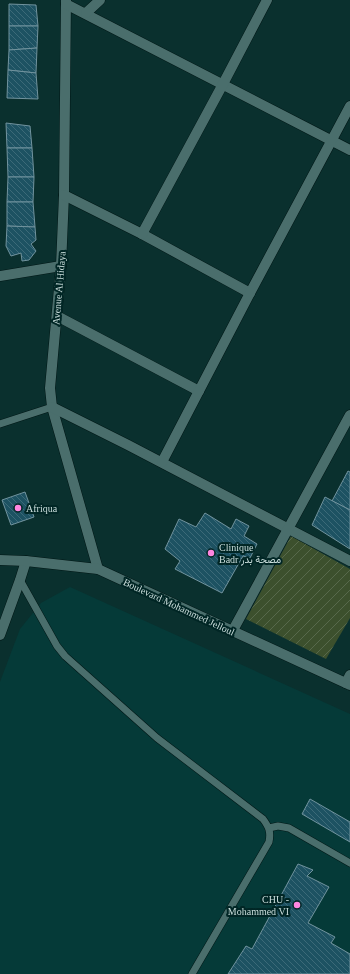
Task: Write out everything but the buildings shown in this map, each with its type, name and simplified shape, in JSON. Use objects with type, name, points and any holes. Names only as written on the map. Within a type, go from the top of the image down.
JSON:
[{"type":"street","points":[[86,13],[100,0]]},
{"type":"street","points":[[142,234],[267,0]]},
{"type":"street","points":[[66,2],[350,150]]},
{"type":"street","name":"Avenue Al Hidaya","points":[[66,2],[62,266],[50,388],[52,407],[98,569]]},
{"type":"street","points":[[162,462],[350,106]]},
{"type":"street","points":[[64,195],[142,234],[250,293]]},
{"type":"street","points":[[0,276],[62,266]]},
{"type":"street","points":[[57,316],[199,391]]},
{"type":"street","points":[[52,407],[162,462],[350,561]]},
{"type":"street","points":[[232,632],[350,415]]},
{"type":"street","name":"Boulevard Mohammed Jelloul","points":[[0,560],[26,561],[98,569],[232,632],[349,681]]},
{"type":"street","points":[[0,635],[26,561]]},
{"type":"lane","points":[[0,424],[52,407]]},
{"type":"lane","points":[[20,580],[57,646],[65,656],[157,738],[263,819],[269,828],[269,842],[192,974]]},
{"type":"lane","points":[[269,828],[278,826],[289,828],[350,863]]},
{"type":"shaded area","points":[[70,587],[350,714],[350,974],[0,974],[0,682],[20,629],[41,603]]},
{"type":"green space","points":[[291,536],[350,569],[350,618],[326,659],[246,619]]},
{"type":"place","name":"Afriqua","points":[[18,508]]},
{"type":"place","name":"Clinique Badr مصحة بدر","points":[[211,553]]},
{"type":"place","name":"CHU - Mohammed VI","points":[[297,905]]}]
